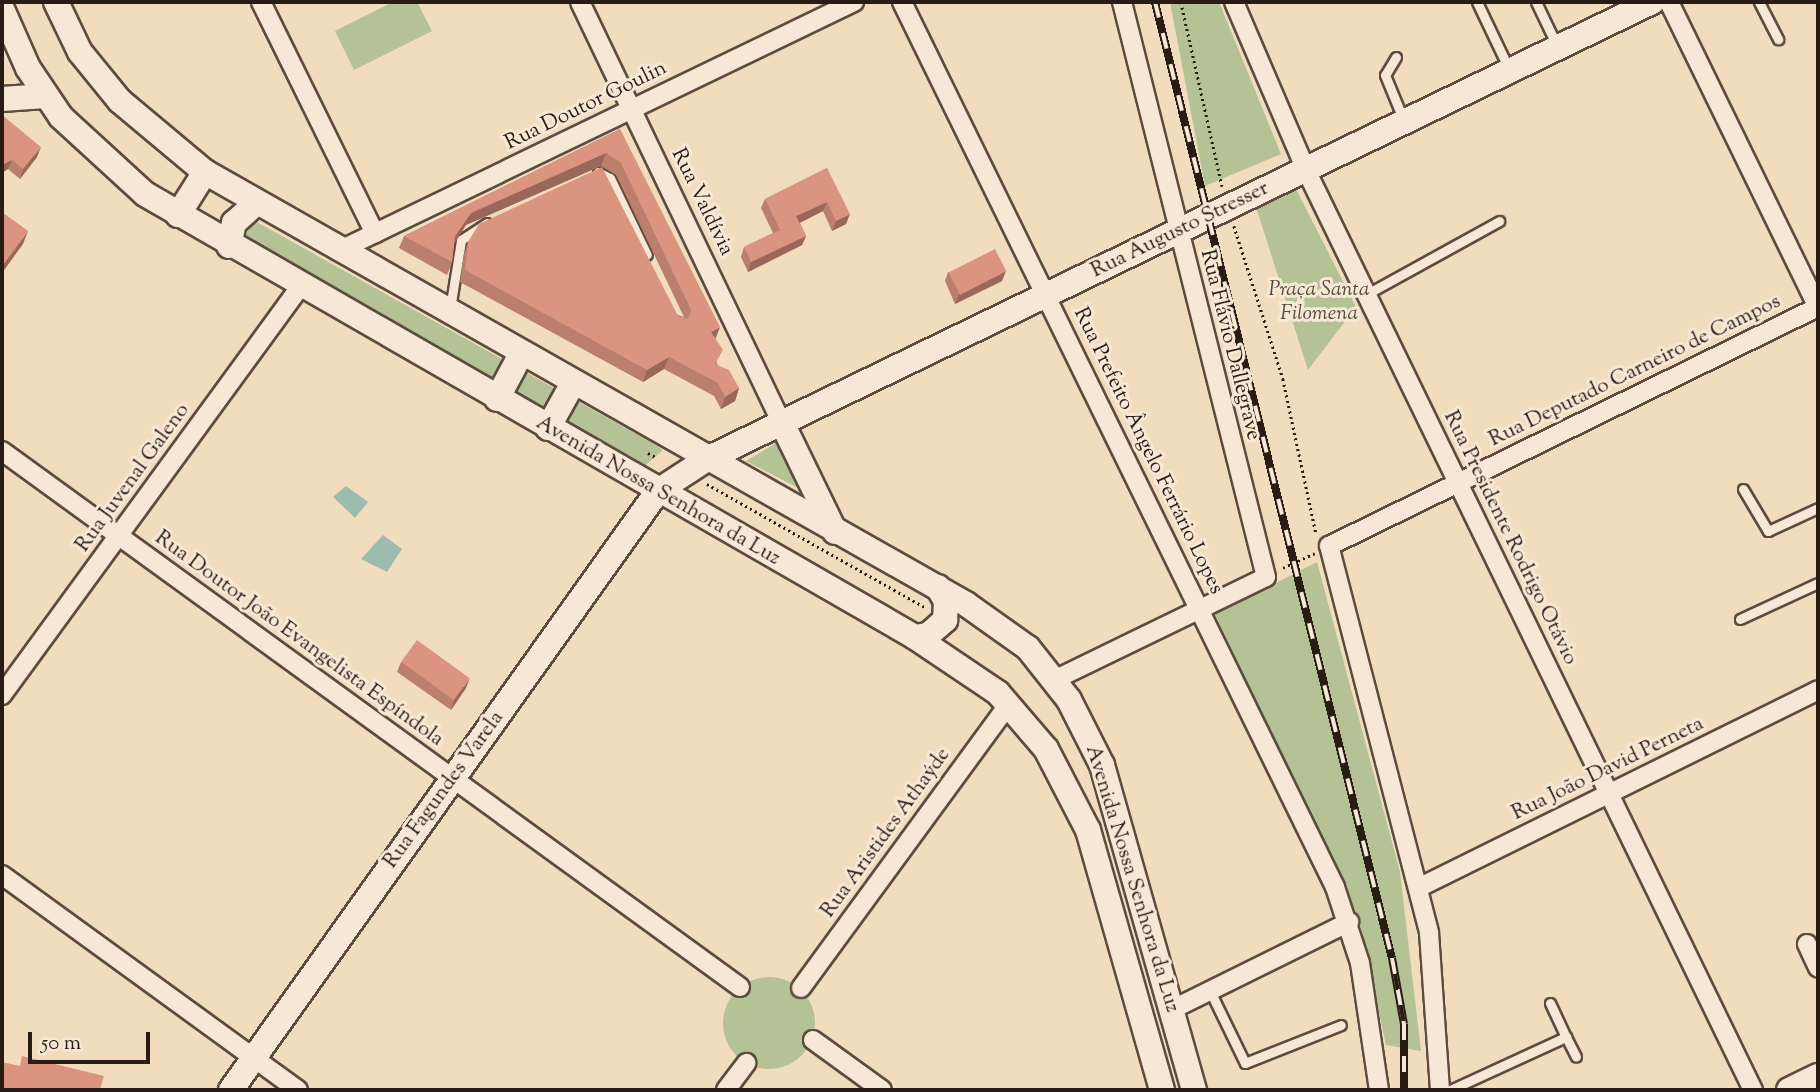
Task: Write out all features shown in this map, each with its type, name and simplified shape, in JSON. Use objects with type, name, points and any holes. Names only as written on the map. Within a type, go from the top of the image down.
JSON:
[{"type":"main road","name":"Avenida Nossa Senhora da Luz","points":[[57,2],[80,52],[120,101],[205,172],[338,251],[835,532],[938,587],[1011,633],[1056,679],[1102,765],[1194,1090]]},
{"type":"main road","name":"Rua Augusto Stresser","points":[[659,491],[707,459],[1653,2]]},
{"type":"main road","name":"Avenida Nossa Senhora da Luz","points":[[2,9],[7,46],[45,96],[99,157],[178,215],[915,637],[1009,704],[1046,750],[1088,830],[1162,1090]]},
{"type":"main road","points":[[2,99],[45,96]]},
{"type":"main road","points":[[178,215],[205,172]]},
{"type":"main road","points":[[229,246],[234,223],[256,203]]},
{"type":"main road","points":[[497,399],[522,354]]},
{"type":"main road","points":[[548,428],[573,383]]},
{"type":"main road","points":[[782,423],[835,532]]},
{"type":"main road","name":"Rua Fagundes Varela","points":[[231,1090],[659,491]]},
{"type":"main road","points":[[915,637],[928,635],[945,620],[946,601],[938,587]]},
{"type":"main road","points":[[1789,1090],[1818,1076]]},
{"type":"street","points":[[261,2],[374,234]]},
{"type":"street","name":"Rua Valdívia","points":[[580,2],[782,423]]},
{"type":"street","name":"Rua Doutor Goulin","points":[[338,251],[853,2]]},
{"type":"street","name":"Rua Prefeito Ângelo Ferrário Lopes","points":[[902,2],[1200,608],[1349,922]]},
{"type":"street","name":"Rua Flávio Dallegrave","points":[[1122,2],[1266,576]]},
{"type":"street","name":"Rua Presidente Rodrigo Otávio","points":[[1234,2],[1306,170],[1753,1090]]},
{"type":"street","points":[[1669,2],[1818,307]]},
{"type":"street","name":"Rua Juvenal Galeno","points":[[2,695],[300,286]]},
{"type":"street","name":"Rua Deputado Carneiro de Campos","points":[[1329,546],[1818,307]]},
{"type":"street","name":"Rua Doutor João Evangelista Espíndola","points":[[2,451],[740,987]]},
{"type":"street","points":[[1329,546],[1418,888],[1435,982],[1440,1090]]},
{"type":"street","points":[[1056,679],[1266,576]]},
{"type":"street","name":"Rua João David Perneta","points":[[1418,888],[1818,690]]},
{"type":"street","name":"Rua Aristides Athaýde","points":[[801,988],[1009,704]]},
{"type":"street","points":[[2,875],[298,1090]]},
{"type":"street","points":[[1171,1010],[1349,922],[1368,1000],[1379,1090]]},
{"type":"street","points":[[1807,944],[1818,968]]},
{"type":"street","points":[[813,1040],[882,1090]]},
{"type":"street","points":[[726,1090],[746,1063]]},
{"type":"lane","points":[[1477,2],[1510,71]]},
{"type":"lane","points":[[1536,2],[1558,48]]},
{"type":"lane","points":[[1759,2],[1778,39]]},
{"type":"lane","points":[[1396,57],[1385,75],[1405,122]]},
{"type":"lane","points":[[586,178],[598,172],[610,178],[651,264]]},
{"type":"lane","points":[[450,314],[461,240],[505,215]]},
{"type":"lane","points":[[1367,294],[1499,221]]},
{"type":"lane","points":[[1743,489],[1768,531],[1818,508]]},
{"type":"lane","points":[[1740,619],[1818,583]]},
{"type":"lane","points":[[1210,991],[1245,1063],[1341,1025]]},
{"type":"lane","points":[[1550,1003],[1576,1057]]},
{"type":"lane","points":[[1450,1090],[1566,1037]]},
{"type":"path","points":[[1181,2],[1223,190]]},
{"type":"path","points":[[1233,223],[1283,379],[1310,523],[1329,546],[1266,576]]},
{"type":"path","points":[[642,463],[654,444]]},
{"type":"path","points":[[648,453],[656,457]]},
{"type":"path","points":[[707,484],[938,615]]},
{"type":"path","points":[[708,498],[725,485]]},
{"type":"green space","points":[[393,2],[417,2],[432,31],[354,70],[335,31]]},
{"type":"green space","points":[[1170,2],[1219,2],[1281,154],[1205,186]]},
{"type":"green space","name":"Praça Santa Filomena","points":[[1295,187],[1356,307],[1308,370],[1255,204]]},
{"type":"green space","points":[[255,221],[663,450],[646,465],[242,240]]},
{"type":"green space","points":[[781,440],[808,493],[746,461]]},
{"type":"green space","points":[[1317,562],[1400,872],[1421,1051],[1386,1045],[1360,923],[1215,614]]},
{"type":"green space","points":[[769,977],[787,980],[802,990],[812,1005],[815,1023],[812,1041],[802,1056],[787,1066],[769,1069],[751,1066],[736,1056],[726,1041],[723,1023],[726,1005],[736,990],[751,980]]},
{"type":"shaded area","points":[[346,486],[368,502],[355,518],[333,497]]},
{"type":"shaded area","points":[[383,535],[402,549],[387,572],[361,559]]},
{"type":"building","points":[[2,115],[41,147],[23,169],[12,160],[2,165]]},
{"type":"building","points":[[620,129],[720,327],[711,332],[723,350],[715,364],[729,370],[739,388],[725,397],[718,383],[669,357],[647,370],[465,270],[468,242],[479,224],[602,167],[678,316],[688,319],[691,310],[621,163],[606,153],[471,213],[455,236],[452,262],[404,236]]},
{"type":"building","points":[[827,168],[850,214],[836,221],[827,202],[796,216],[806,236],[751,262],[744,247],[780,230],[765,199]]},
{"type":"building","points":[[2,212],[28,231],[2,266]]},
{"type":"building","points":[[995,249],[1006,271],[960,295],[949,273]]},
{"type":"building","points":[[417,640],[470,678],[454,700],[401,662]]},
{"type":"building","points":[[22,1056],[104,1076],[100,1090],[2,1090],[2,1062],[20,1066]]},
{"type":"railway","points":[[1155,2],[1392,958],[1404,1024],[1404,1090]]}]
